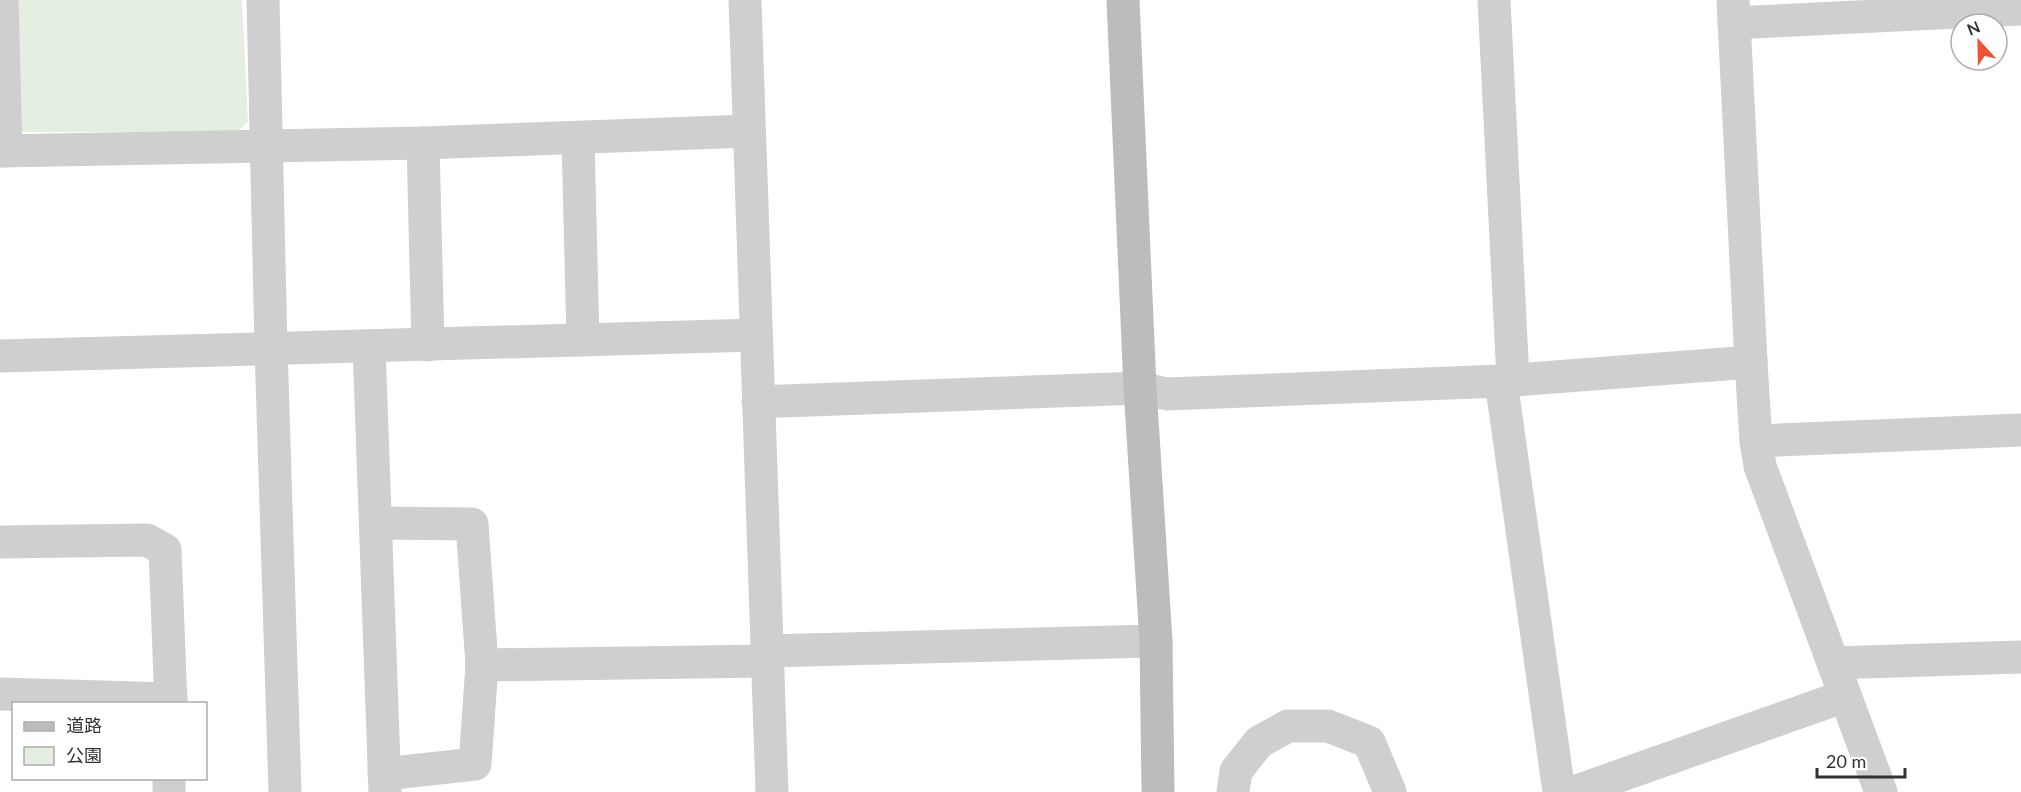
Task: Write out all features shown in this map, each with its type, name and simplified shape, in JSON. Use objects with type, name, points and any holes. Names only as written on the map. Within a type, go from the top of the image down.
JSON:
[{"type":"street","points":[[2,0],[3,151],[578,139],[749,130]]},
{"type":"street","points":[[263,0],[285,792]]},
{"type":"street","points":[[745,0],[772,792]]},
{"type":"street","points":[[1123,0],[1140,388],[1156,641],[1158,792]]},
{"type":"street","points":[[1494,0],[1507,380],[1559,792]]},
{"type":"street","points":[[1881,792],[1760,466],[1756,441],[1751,362],[1733,12],[2021,9]]},
{"type":"street","points":[[578,139],[583,340]]},
{"type":"street","points":[[423,143],[428,345]]},
{"type":"street","points":[[0,356],[756,335]]},
{"type":"street","points":[[369,346],[385,783],[475,764],[482,665],[472,524],[376,523]]},
{"type":"street","points":[[758,402],[1140,388],[1167,394],[1507,380],[1751,362]]},
{"type":"street","points":[[1756,441],[2021,430]]},
{"type":"street","points":[[0,542],[147,540],[165,550],[171,701],[0,694]]},
{"type":"street","points":[[482,665],[1156,641]]},
{"type":"street","points":[[1833,663],[2021,657]]},
{"type":"street","points":[[1574,792],[1845,696]]},
{"type":"street","points":[[1233,792],[1236,771],[1259,742],[1288,726],[1328,726],[1369,742],[1390,792]]},
{"type":"green space","points":[[11,0],[242,0],[248,122],[237,132],[17,132]]}]
